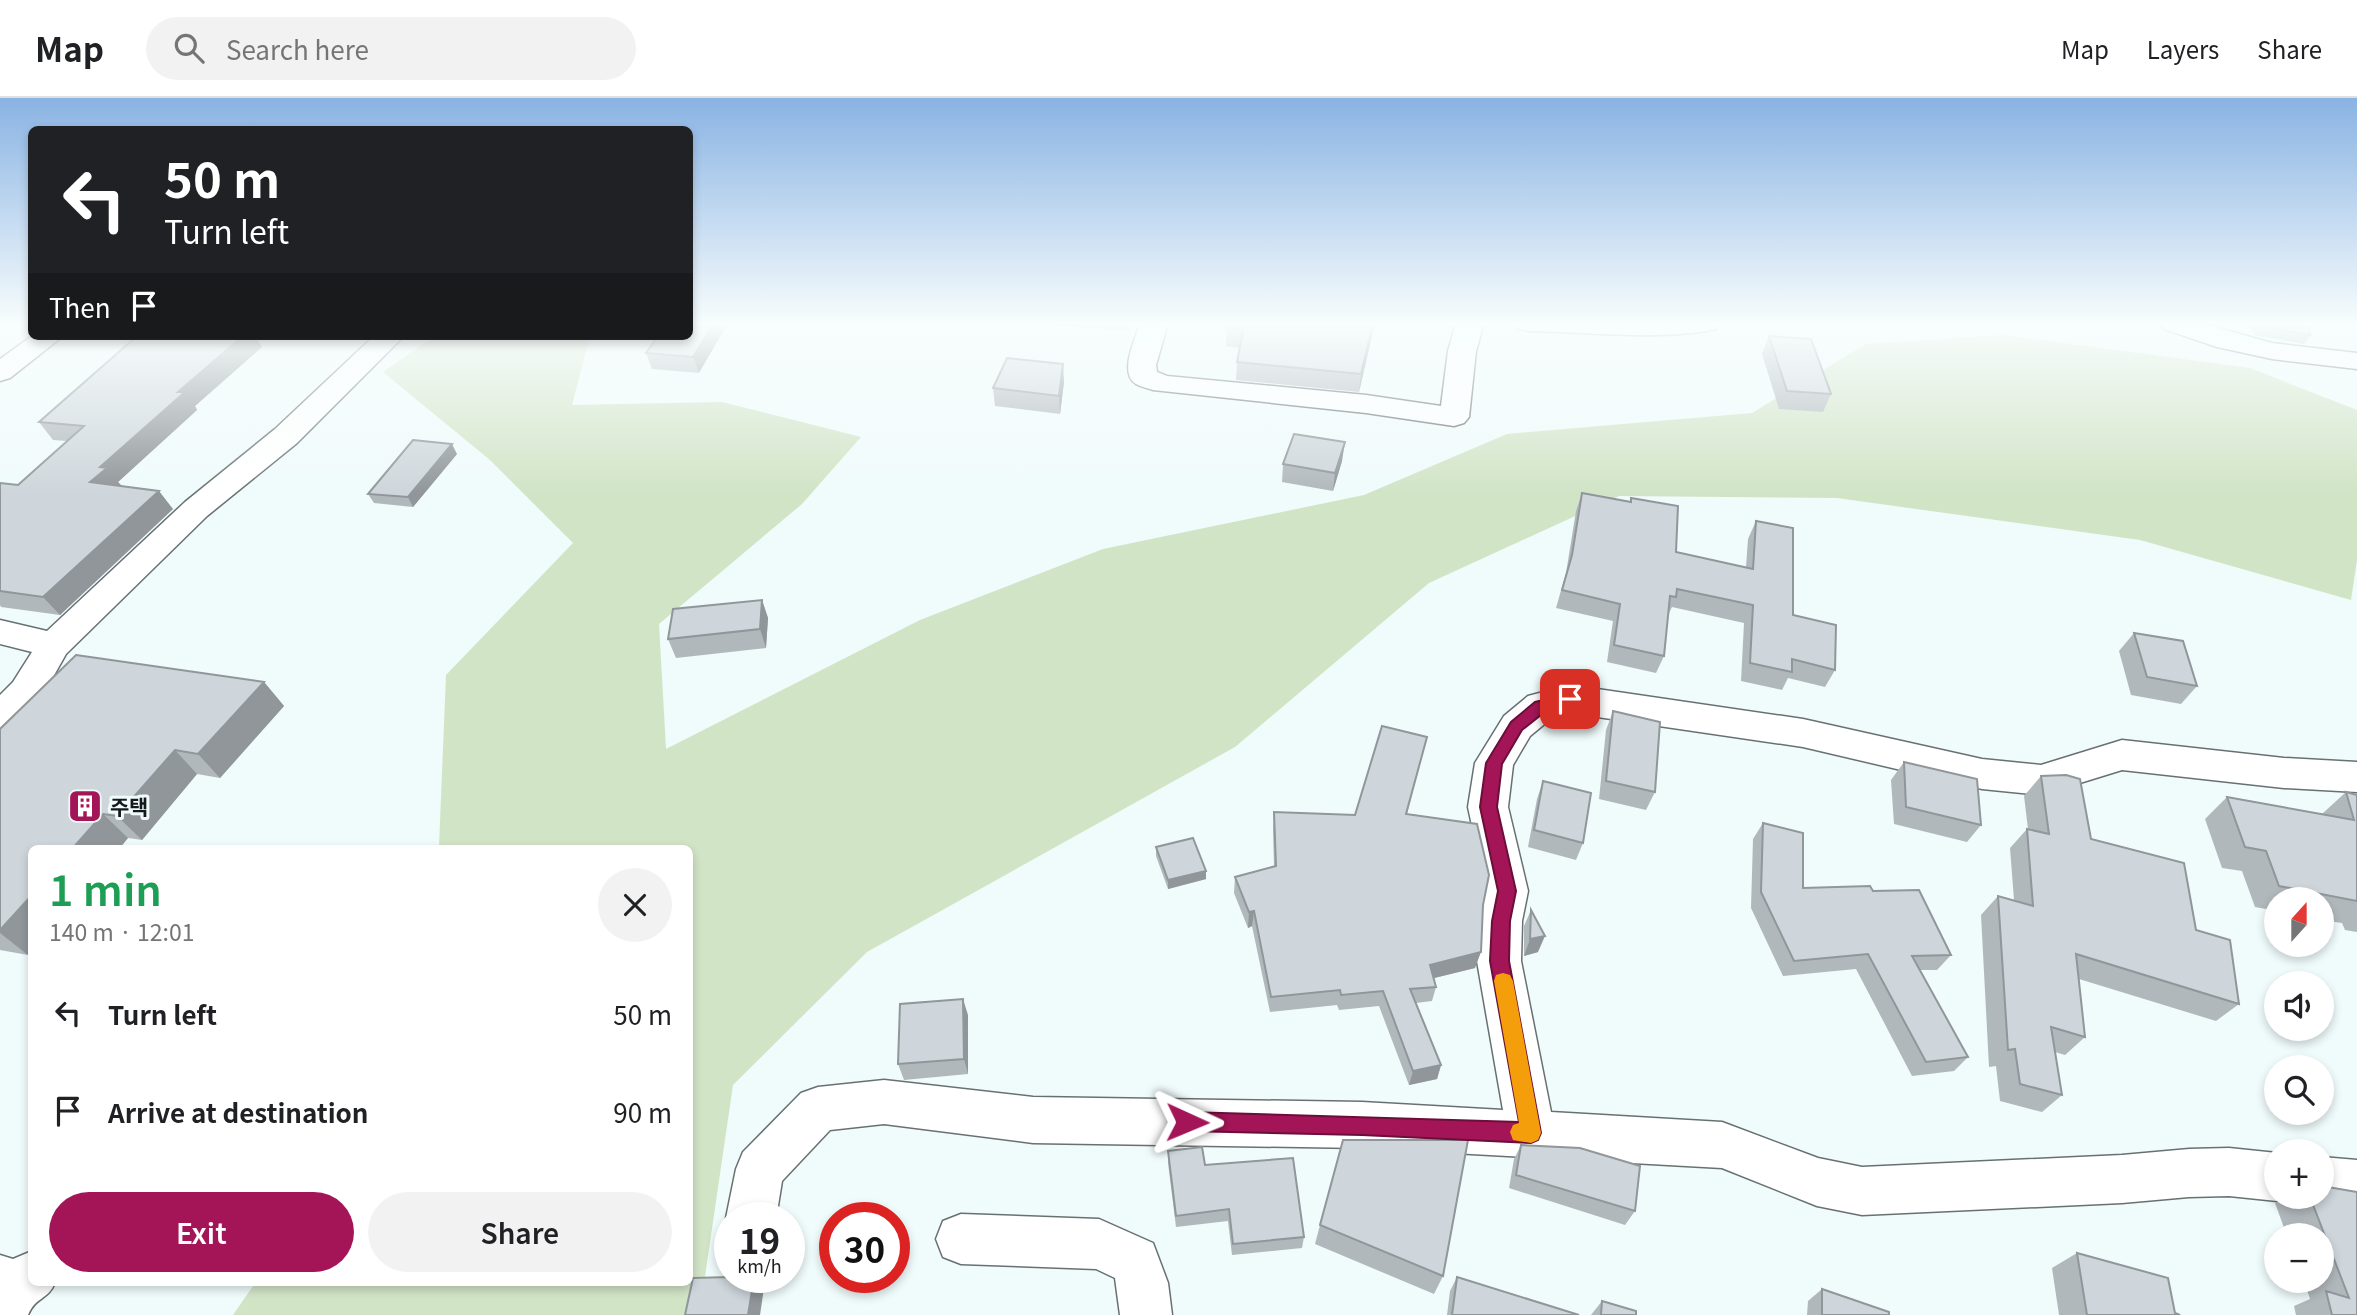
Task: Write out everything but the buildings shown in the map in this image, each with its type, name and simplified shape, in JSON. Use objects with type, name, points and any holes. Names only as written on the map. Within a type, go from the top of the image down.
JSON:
[{"type":"street","points":[[0,717],[26,692],[54,645],[196,509],[286,436],[344,380]]},
{"type":"street","points":[[1152,380],[1163,384],[1366,404],[1454,417],[1459,380]]},
{"type":"street","points":[[0,632],[54,645]]},
{"type":"street","points":[[1531,1133],[1499,961],[1501,921],[1507,891],[1488,807],[1494,763],[1517,726],[1541,706],[1570,699],[1803,733],[1982,775],[2041,780],[2122,755],[2284,773],[2357,777]]},
{"type":"street","points":[[754,1202],[760,1169],[818,1109],[884,1102],[1034,1120],[1349,1125],[1722,1145],[1774,1163],[1816,1182],[1862,1191],[2122,1179],[2189,1173],[2229,1172],[2264,1176]]},
{"type":"street","points":[[2334,1182],[2357,1184]]},
{"type":"street","points":[[961,1239],[1099,1244],[1135,1261],[1142,1283],[1146,1315]]},
{"type":"green space","points":[[392,380],[579,380],[572,405],[722,402],[861,437],[802,504],[659,624],[666,749],[920,620],[1103,549],[1364,495],[1507,434],[1752,413],[1807,380],[2280,380],[2357,410],[2357,560],[2351,600],[2140,540],[1837,498],[1619,496],[1429,583],[1235,747],[867,952],[733,1085],[703,1290],[695,1315],[233,1315],[253,1286],[693,1286],[693,845],[439,845],[446,675],[573,543],[490,460]]},
{"type":"slow traffic","points":[[1503,981],[1531,1133],[1520,1132]]},
{"type":"place","name":"주택","points":[[85,806]]},
{"type":"route","points":[[1187,1122],[1362,1125],[1531,1133],[1499,961],[1501,921],[1507,891],[1488,807],[1494,763],[1517,726],[1541,706],[1570,699]]}]
